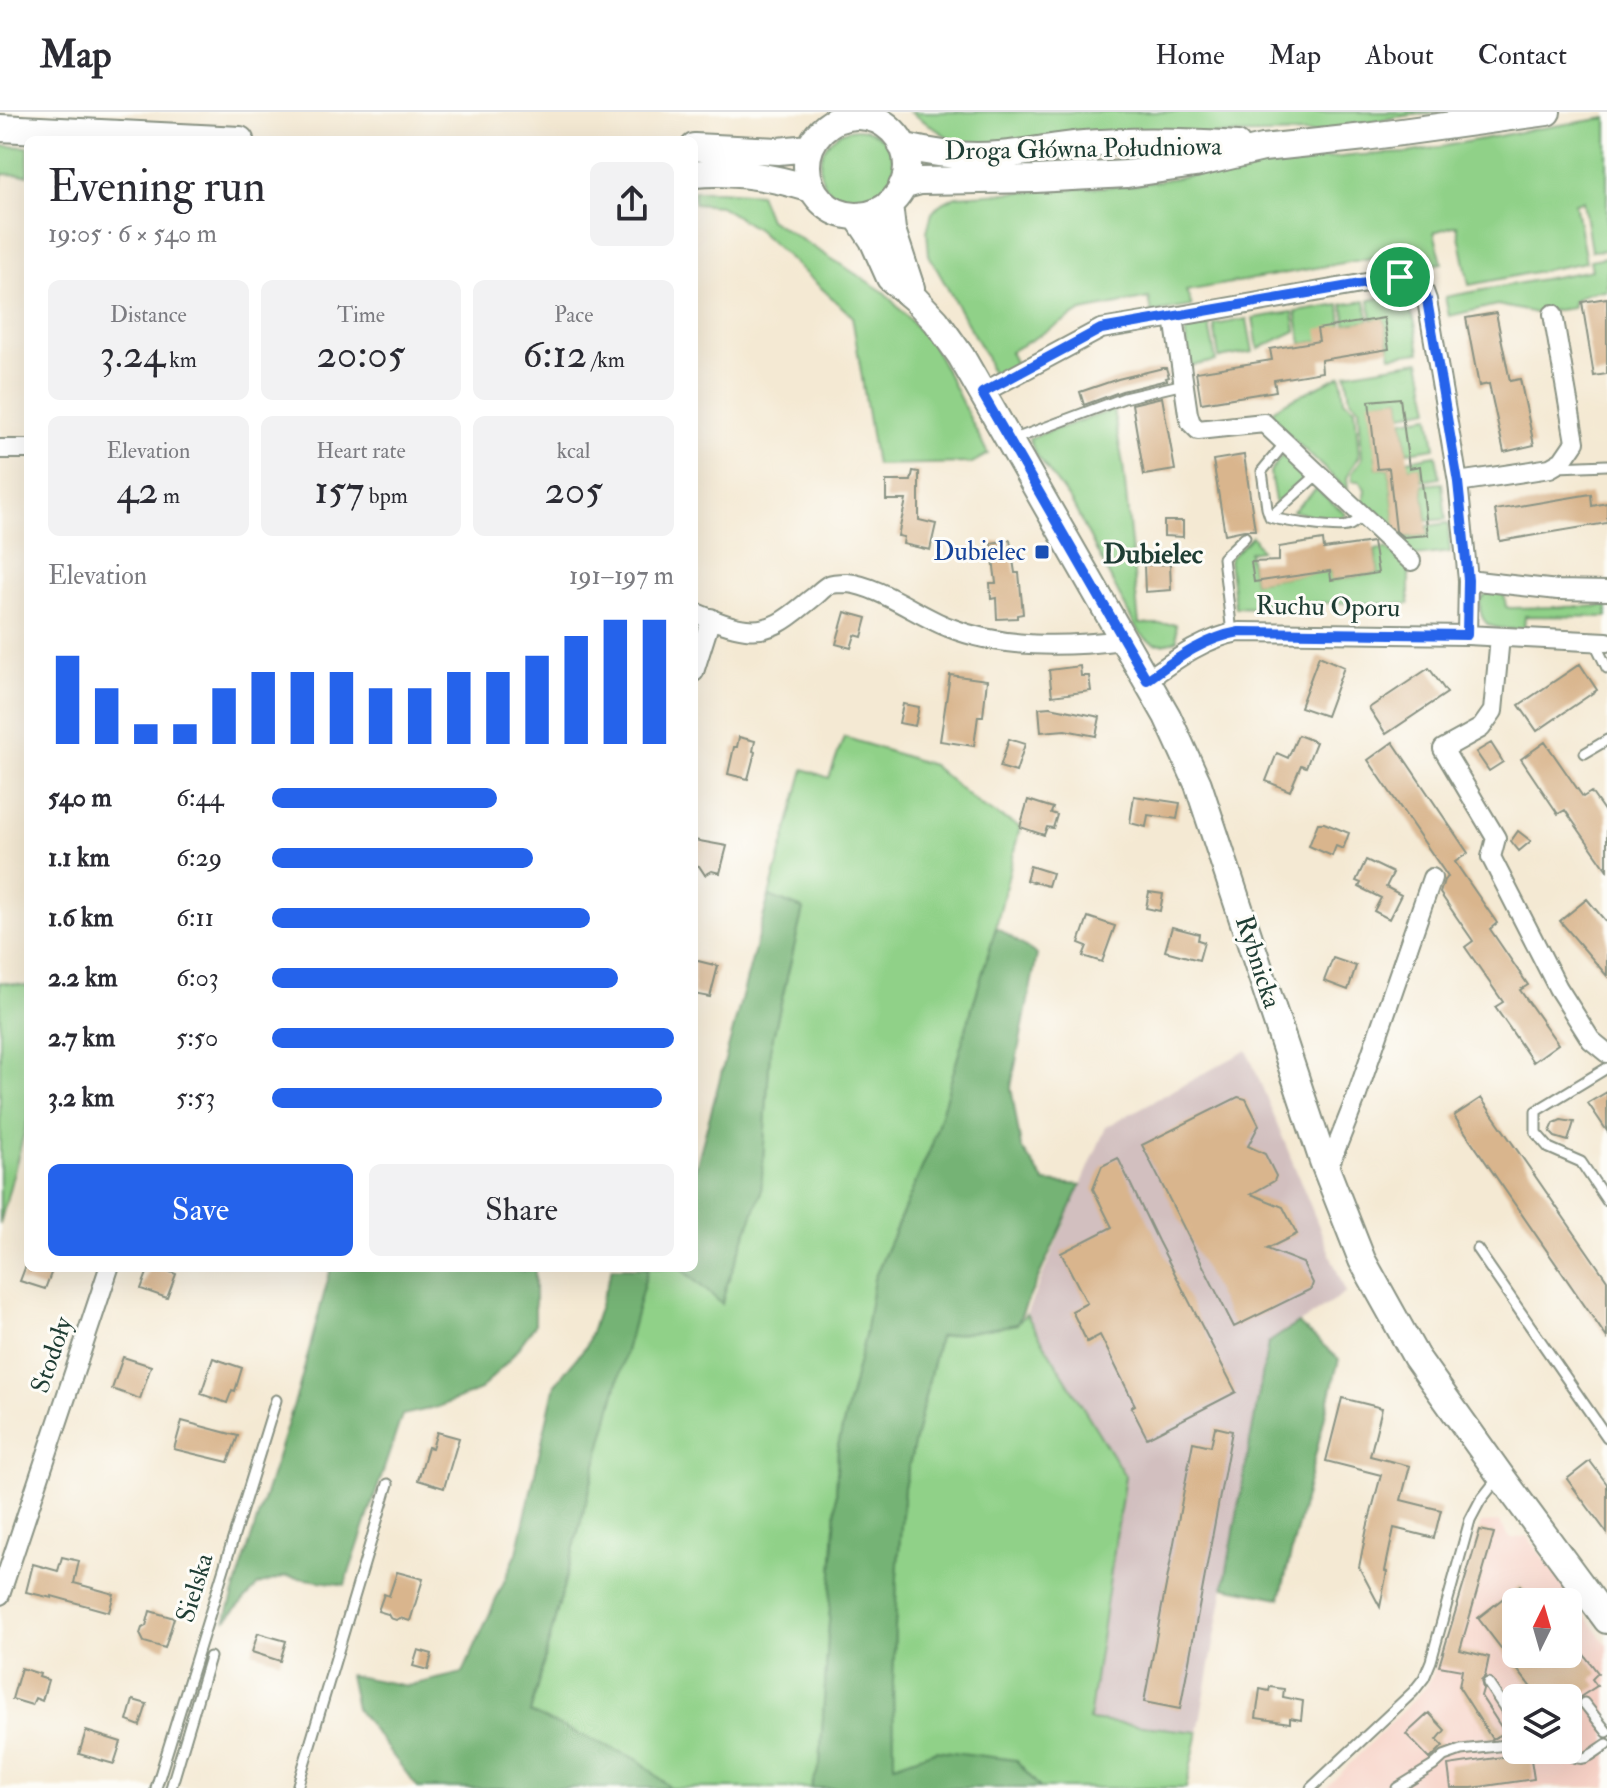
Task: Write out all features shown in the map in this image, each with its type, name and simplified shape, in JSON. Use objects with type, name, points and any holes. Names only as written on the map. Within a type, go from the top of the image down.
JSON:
[{"type":"main road","name":"Droga Główna Południowa","points":[[896,195],[920,181],[1127,174],[1195,164],[1263,148],[1547,112]]},
{"type":"main road","points":[[698,147],[778,151],[836,121],[856,114],[887,126],[902,146],[906,169],[896,195],[870,214],[857,216],[831,209],[820,200],[812,189],[807,169],[819,130]]},
{"type":"main road","points":[[0,128],[160,136]]},
{"type":"main road","name":"Droga Główna Południowa","points":[[902,146],[940,154],[975,156],[1115,143],[1194,142],[1263,148]]},
{"type":"main road","points":[[698,174],[759,176],[812,189]]},
{"type":"main road","name":"Rybnicka","points":[[896,195],[892,230],[915,299]]},
{"type":"main road","name":"Rybnicka","points":[[857,216],[873,240],[890,278],[915,299],[953,344],[1167,716],[1198,784],[1327,1171],[1362,1260],[1416,1357],[1606,1618]]},
{"type":"street","points":[[982,393],[1101,329],[1412,275],[1419,278],[1427,300],[1458,482],[1468,580],[1467,635]]},
{"type":"street","points":[[1458,482],[1550,468],[1562,461],[1575,442],[1553,314]]},
{"type":"street","name":"Ruchu Oporu","points":[[1174,317],[1191,423],[1198,430],[1264,423],[1411,561]]},
{"type":"street","points":[[0,449],[24,449]]},
{"type":"street","points":[[1468,580],[1558,590],[1607,591]]},
{"type":"street","points":[[698,644],[702,615],[749,630],[765,628],[786,621],[830,584],[847,583],[863,586],[947,627],[982,638],[1063,644],[1123,640]]},
{"type":"street","name":"Ruchu Oporu","points":[[1147,680],[1193,650],[1232,633],[1467,635],[1601,641]]},
{"type":"street","points":[[1500,637],[1493,711],[1481,728],[1443,749],[1496,838],[1491,857],[1558,988],[1591,1040],[1607,1053]]},
{"type":"street","points":[[1327,1171],[1356,1098],[1432,878]]},
{"type":"street","name":"Stodoły","points":[[0,1595],[108,1272]]},
{"type":"lane","points":[[1009,441],[1124,398],[1184,384]]},
{"type":"lane","points":[[1270,517],[1262,471],[1285,443]]},
{"type":"lane","points":[[1550,468],[1607,465]]},
{"type":"lane","points":[[1270,517],[1318,474]]},
{"type":"lane","points":[[1270,517],[1337,527],[1348,526],[1362,515]]},
{"type":"lane","points":[[1232,633],[1223,558],[1245,537]]},
{"type":"lane","points":[[1601,641],[1607,668]]},
{"type":"lane","points":[[1585,753],[1607,740]]},
{"type":"lane","points":[[1607,1068],[1536,1111],[1536,1133],[1549,1148],[1581,1162],[1607,1201]]},
{"type":"lane","points":[[1477,1249],[1607,1437]]},
{"type":"lane","name":"Sielska","points":[[156,1788],[276,1400]]},
{"type":"lane","points":[[1311,1788],[1424,1678],[1470,1520],[1500,1475]]},
{"type":"lane","points":[[297,1788],[388,1484]]},
{"type":"lane","name":"Sielska","points":[[171,1788],[210,1657]]},
{"type":"lane","points":[[1488,1683],[1502,1704]]},
{"type":"lane","points":[[1584,1703],[1607,1732]]},
{"type":"lane","points":[[1582,1759],[1607,1744]]},
{"type":"lane","points":[[1397,1788],[1444,1756],[1461,1750],[1502,1746]]},
{"type":"shaded area","points":[[1247,1050],[1346,1293],[1268,1343],[1198,1732],[1089,1720],[1125,1476],[1026,1314],[1106,1127]]},
{"type":"shaded area","points":[[1499,1522],[1511,1539],[1527,1536],[1565,1588],[1502,1588],[1502,1668],[1582,1668],[1582,1611],[1607,1645],[1607,1787],[1326,1788],[1427,1686],[1437,1665],[1481,1523]]},
{"type":"green space","points":[[910,112],[1440,112],[1317,133],[1204,135],[976,149],[951,139]]},
{"type":"green space","points":[[1607,118],[1607,250],[1591,251],[1583,201],[1575,203],[1586,262],[1469,285],[1457,225],[1434,232],[1442,263],[1412,268],[1399,253],[1186,291],[1192,306],[1152,313],[1149,298],[1082,311],[1010,352],[1017,366],[993,377],[986,357],[929,255],[927,231],[932,213],[939,205],[956,196],[1135,185],[1221,170],[1408,153]]},
{"type":"green space","points":[[857,129],[878,135],[888,145],[894,166],[888,187],[878,197],[857,203],[836,197],[826,187],[820,166],[826,145],[836,135]]},
{"type":"green space","points":[[0,146],[24,147],[24,175],[2,174],[0,187]]},
{"type":"green space","points":[[698,191],[759,194],[769,219],[884,292],[933,345],[988,454],[972,463],[876,465],[852,316],[758,230],[720,206],[698,204]]},
{"type":"green space","points":[[1607,257],[1607,291],[1585,295],[1573,302],[1573,308],[1536,313],[1497,305],[1449,316],[1445,297],[1592,270],[1590,260]]},
{"type":"green space","points":[[1385,297],[1409,310],[1420,352],[1391,356],[1384,319],[1372,320],[1369,300]]},
{"type":"green space","points":[[1365,301],[1369,321],[1346,324],[1343,304]]},
{"type":"green space","points":[[1340,305],[1342,325],[1319,341],[1302,344],[1296,312]]},
{"type":"green space","points":[[1293,312],[1296,331],[1258,349],[1253,318]]},
{"type":"green space","points":[[1247,319],[1253,352],[1219,358],[1214,325]]},
{"type":"green space","points":[[1209,325],[1216,361],[1191,366],[1185,334],[1188,329]]},
{"type":"green space","points":[[1420,361],[1430,409],[1402,414],[1400,398],[1370,402],[1377,469],[1389,468],[1397,538],[1428,535],[1427,526],[1448,523],[1450,552],[1415,556],[1363,505],[1365,489],[1359,481],[1352,481],[1352,473],[1362,459],[1359,407],[1350,399],[1346,373]]},
{"type":"green space","points":[[1341,375],[1344,400],[1355,408],[1359,457],[1347,478],[1348,491],[1268,415],[1280,405]]},
{"type":"green space","points":[[1113,410],[1123,464],[1139,624],[1176,624],[1177,640],[1170,642],[1153,643],[1135,626],[1072,503],[1035,453],[1029,438]]},
{"type":"green space","points":[[1430,416],[1435,448],[1407,452],[1403,420]]},
{"type":"green space","points":[[1282,455],[1307,478],[1276,507],[1270,472]]},
{"type":"green space","points":[[1436,455],[1440,478],[1422,481],[1420,467],[1408,468],[1407,460]]},
{"type":"green space","points":[[1442,483],[1446,519],[1427,521],[1422,485]]},
{"type":"green space","points":[[1316,489],[1346,514],[1338,522],[1293,511]]},
{"type":"green space","points":[[1252,536],[1261,550],[1249,552],[1254,582],[1330,570],[1332,580],[1378,573],[1375,550],[1386,548],[1409,567],[1409,604],[1268,602],[1261,608],[1235,607],[1229,561]]},
{"type":"green space","points":[[1487,593],[1504,593],[1506,607],[1510,608],[1607,606],[1607,617],[1525,616],[1524,630],[1499,628],[1486,623],[1480,610],[1480,600]]},
{"type":"green space","points":[[844,737],[932,765],[982,807],[1020,827],[996,927],[932,1145],[874,1279],[865,1336],[838,1446],[820,1765],[811,1788],[670,1788],[639,1760],[530,1714],[647,1272],[685,1272],[722,1303],[761,1193],[770,1050],[803,909],[769,896],[804,769],[829,778]]},
{"type":"green space","points":[[769,896],[803,909],[770,1050],[761,1193],[722,1304],[685,1272],[698,1272],[698,1160]]},
{"type":"green space","points":[[996,927],[1037,955],[1011,1087],[1021,1147],[1045,1182],[1081,1185],[1017,1324],[939,1337],[904,1487],[893,1681],[894,1765],[937,1750],[1016,1760],[1040,1788],[811,1788],[820,1765],[838,1446],[865,1336],[874,1279],[932,1145]]},
{"type":"green space","points":[[0,982],[24,985],[24,1133],[0,1224]]},
{"type":"green space","points":[[330,1272],[535,1272],[535,1325],[510,1359],[480,1390],[438,1407],[402,1415],[345,1585],[286,1576],[258,1585],[225,1621],[298,1391]]},
{"type":"green space","points":[[611,1272],[647,1272],[530,1713],[639,1760],[670,1788],[418,1788],[356,1708],[349,1675],[407,1686],[463,1673],[517,1553],[555,1384],[587,1345]]},
{"type":"green space","points":[[1026,1314],[1125,1476],[1089,1720],[1198,1732],[1186,1788],[1040,1788],[1016,1760],[894,1766],[893,1681],[904,1487],[939,1337],[1017,1324]]},
{"type":"green space","points":[[1298,1323],[1339,1359],[1280,1598],[1224,1587],[1268,1343]]},
{"type":"building","points":[[1607,298],[1607,374],[1594,376],[1582,302]]},
{"type":"building","points":[[1496,313],[1510,381],[1520,379],[1534,445],[1504,452],[1489,384],[1479,386],[1466,318]]},
{"type":"building","points":[[1384,318],[1389,349],[1321,360],[1322,372],[1274,380],[1276,391],[1201,403],[1196,372],[1272,360],[1270,349],[1319,341],[1317,329]]},
{"type":"building","points":[[1166,368],[1169,377],[1167,380],[1122,391],[1084,405],[1080,392]]},
{"type":"building","points":[[1162,397],[1175,470],[1144,475],[1132,404]]},
{"type":"building","points":[[1400,398],[1409,468],[1420,466],[1428,535],[1403,537],[1396,531],[1389,468],[1377,469],[1369,401]]},
{"type":"building","points":[[1244,455],[1255,530],[1225,534],[1213,460]]},
{"type":"building","points":[[913,471],[919,472],[919,520],[936,524],[930,550],[903,544],[904,537],[898,536],[906,500],[886,500],[886,481],[911,481]]},
{"type":"building","points":[[1591,494],[1592,506],[1607,503],[1607,523],[1500,541],[1495,510]]},
{"type":"building","points":[[1164,521],[1183,521],[1183,537],[1164,536]]},
{"type":"building","points":[[1010,540],[1015,573],[1019,573],[1023,614],[1017,615],[1017,618],[997,619],[996,598],[991,599],[990,583],[996,583],[991,543]]},
{"type":"building","points":[[1323,540],[1324,549],[1373,542],[1378,573],[1331,580],[1330,571],[1254,582],[1251,562],[1279,561],[1279,547]]},
{"type":"building","points":[[1170,564],[1171,590],[1145,592],[1144,565]]},
{"type":"building","points":[[845,612],[867,618],[862,637],[855,635],[851,648],[836,644]]},
{"type":"building","points":[[1319,656],[1344,667],[1326,716],[1300,707]]},
{"type":"building","points":[[1580,664],[1597,690],[1537,731],[1519,705]]},
{"type":"building","points":[[1080,666],[1081,676],[1089,676],[1091,691],[1052,696],[1049,670]]},
{"type":"building","points":[[1429,668],[1447,693],[1386,734],[1369,708]]},
{"type":"building","points":[[950,675],[987,680],[983,716],[978,716],[974,746],[940,741]]},
{"type":"building","points":[[903,704],[919,707],[915,726],[899,723]]},
{"type":"building","points":[[1050,707],[1100,717],[1096,736],[1065,730],[1041,732],[1039,708]]},
{"type":"building","points":[[1298,735],[1316,742],[1306,767],[1301,765],[1290,791],[1266,781],[1277,753],[1288,758]]},
{"type":"building","points":[[739,737],[755,741],[748,779],[728,774]]},
{"type":"building","points":[[1009,739],[1025,744],[1016,772],[1000,767]]},
{"type":"building","points":[[1393,742],[1468,853],[1455,862],[1497,923],[1490,929],[1528,985],[1520,990],[1558,1044],[1533,1062],[1495,1007],[1503,1002],[1465,947],[1473,941],[1440,893],[1448,877],[1368,760]]},
{"type":"building","points":[[1545,742],[1583,797],[1591,792],[1607,815],[1607,870],[1565,810],[1558,814],[1521,759]]},
{"type":"building","points":[[1491,743],[1503,762],[1489,771],[1476,752]]},
{"type":"building","points":[[1134,796],[1180,803],[1177,819],[1148,815],[1146,827],[1130,823]]},
{"type":"building","points":[[1028,800],[1053,808],[1051,813],[1057,815],[1053,828],[1047,827],[1044,835],[1020,827]]},
{"type":"building","points":[[1318,823],[1349,833],[1343,849],[1336,846],[1332,856],[1309,846]]},
{"type":"building","points":[[1518,831],[1531,841],[1519,851],[1511,841]]},
{"type":"building","points":[[698,841],[727,846],[720,873],[712,871],[705,875],[699,866]]},
{"type":"building","points":[[1366,860],[1393,873],[1386,887],[1401,895],[1389,919],[1374,911],[1381,898],[1359,887],[1361,883],[1356,881]]},
{"type":"building","points":[[1030,866],[1052,873],[1048,886],[1026,880]]},
{"type":"building","points":[[1149,892],[1163,894],[1160,911],[1146,908]]},
{"type":"building","points":[[1587,899],[1607,923],[1607,976],[1560,921]]},
{"type":"building","points":[[1088,917],[1115,926],[1102,962],[1083,956],[1087,946],[1079,943]]},
{"type":"building","points":[[1172,927],[1199,934],[1198,940],[1204,942],[1199,960],[1165,951]]},
{"type":"building","points":[[1333,958],[1356,966],[1348,990],[1324,981]]},
{"type":"building","points":[[698,961],[718,966],[710,997],[698,995]]},
{"type":"building","points":[[1607,1092],[1607,1131],[1588,1103]]},
{"type":"building","points":[[1238,1097],[1246,1099],[1259,1125],[1248,1146],[1265,1154],[1276,1176],[1274,1181],[1251,1194],[1283,1207],[1297,1234],[1267,1249],[1303,1263],[1313,1283],[1311,1289],[1234,1327],[1142,1145]]},
{"type":"building","points":[[1481,1098],[1607,1280],[1607,1338],[1454,1116]]},
{"type":"building","points":[[1561,1120],[1574,1122],[1568,1141],[1550,1132],[1554,1123]]},
{"type":"building","points":[[1118,1158],[1236,1392],[1147,1438],[1131,1407],[1135,1405],[1100,1335],[1087,1342],[1072,1311],[1087,1303],[1061,1253],[1112,1227],[1093,1189],[1102,1166]]},
{"type":"building","points":[[24,1271],[51,1272],[45,1289],[20,1281]]},
{"type":"building","points":[[147,1272],[176,1274],[167,1298],[141,1289]]},
{"type":"building","points":[[123,1357],[151,1366],[140,1399],[112,1389]]},
{"type":"building","points":[[213,1358],[242,1368],[235,1391],[232,1390],[227,1403],[201,1394]]},
{"type":"building","points":[[1342,1398],[1382,1408],[1370,1456],[1410,1466],[1401,1500],[1441,1510],[1434,1538],[1394,1528],[1380,1607],[1359,1567],[1381,1475],[1326,1461]]},
{"type":"building","points":[[182,1421],[238,1436],[228,1462],[174,1449]]},
{"type":"building","points":[[1215,1427],[1232,1431],[1180,1709],[1144,1702],[1193,1442],[1211,1446]]},
{"type":"building","points":[[437,1432],[459,1438],[444,1488],[418,1480],[428,1447],[432,1448]]},
{"type":"building","points":[[1590,1461],[1607,1484],[1607,1533],[1567,1479]]},
{"type":"building","points":[[1480,1530],[1494,1533],[1460,1650],[1489,1657],[1485,1676],[1481,1680],[1481,1696],[1502,1728],[1502,1734],[1492,1739],[1459,1687],[1462,1670],[1439,1666]]},
{"type":"building","points":[[62,1557],[79,1561],[74,1583],[114,1594],[109,1612],[26,1592],[33,1564],[58,1571]]},
{"type":"building","points":[[397,1572],[423,1579],[410,1621],[396,1620],[378,1611],[384,1594],[389,1596]]},
{"type":"building","points":[[1502,1599],[1502,1649],[1478,1618]]},
{"type":"building","points":[[150,1611],[174,1618],[165,1648],[144,1642],[140,1634]]},
{"type":"building","points":[[258,1633],[286,1641],[280,1661],[252,1652]]},
{"type":"building","points":[[418,1650],[432,1654],[428,1670],[413,1666]]},
{"type":"building","points":[[1582,1652],[1598,1673],[1592,1679],[1597,1686],[1582,1696],[1582,1684],[1528,1684],[1516,1668],[1582,1668]]},
{"type":"building","points":[[21,1668],[48,1680],[42,1701],[35,1698],[32,1705],[12,1699]]},
{"type":"building","points":[[1270,1687],[1284,1689],[1283,1697],[1303,1701],[1301,1720],[1290,1718],[1290,1723],[1256,1718],[1260,1689],[1269,1691]]},
{"type":"building","points":[[133,1700],[147,1704],[140,1726],[127,1721]]},
{"type":"building","points":[[1429,1713],[1445,1730],[1437,1740],[1443,1746],[1430,1759],[1406,1734]]},
{"type":"building","points":[[86,1731],[121,1742],[114,1764],[79,1754]]},
{"type":"building","points":[[1502,1757],[1502,1764],[1532,1764],[1534,1779],[1451,1788],[1448,1765]]},
{"type":"place","name":"Dubielec","points":[[1042,552]]},
{"type":"district","name":"Dubielec","points":[[1153,554]]},
{"type":"route","points":[[1412,275],[1419,278],[1427,300],[1458,482],[1468,580],[1467,635],[1239,632],[1222,635],[1206,643],[1147,680],[982,393],[1101,329],[1400,277],[1412,275]]}]
